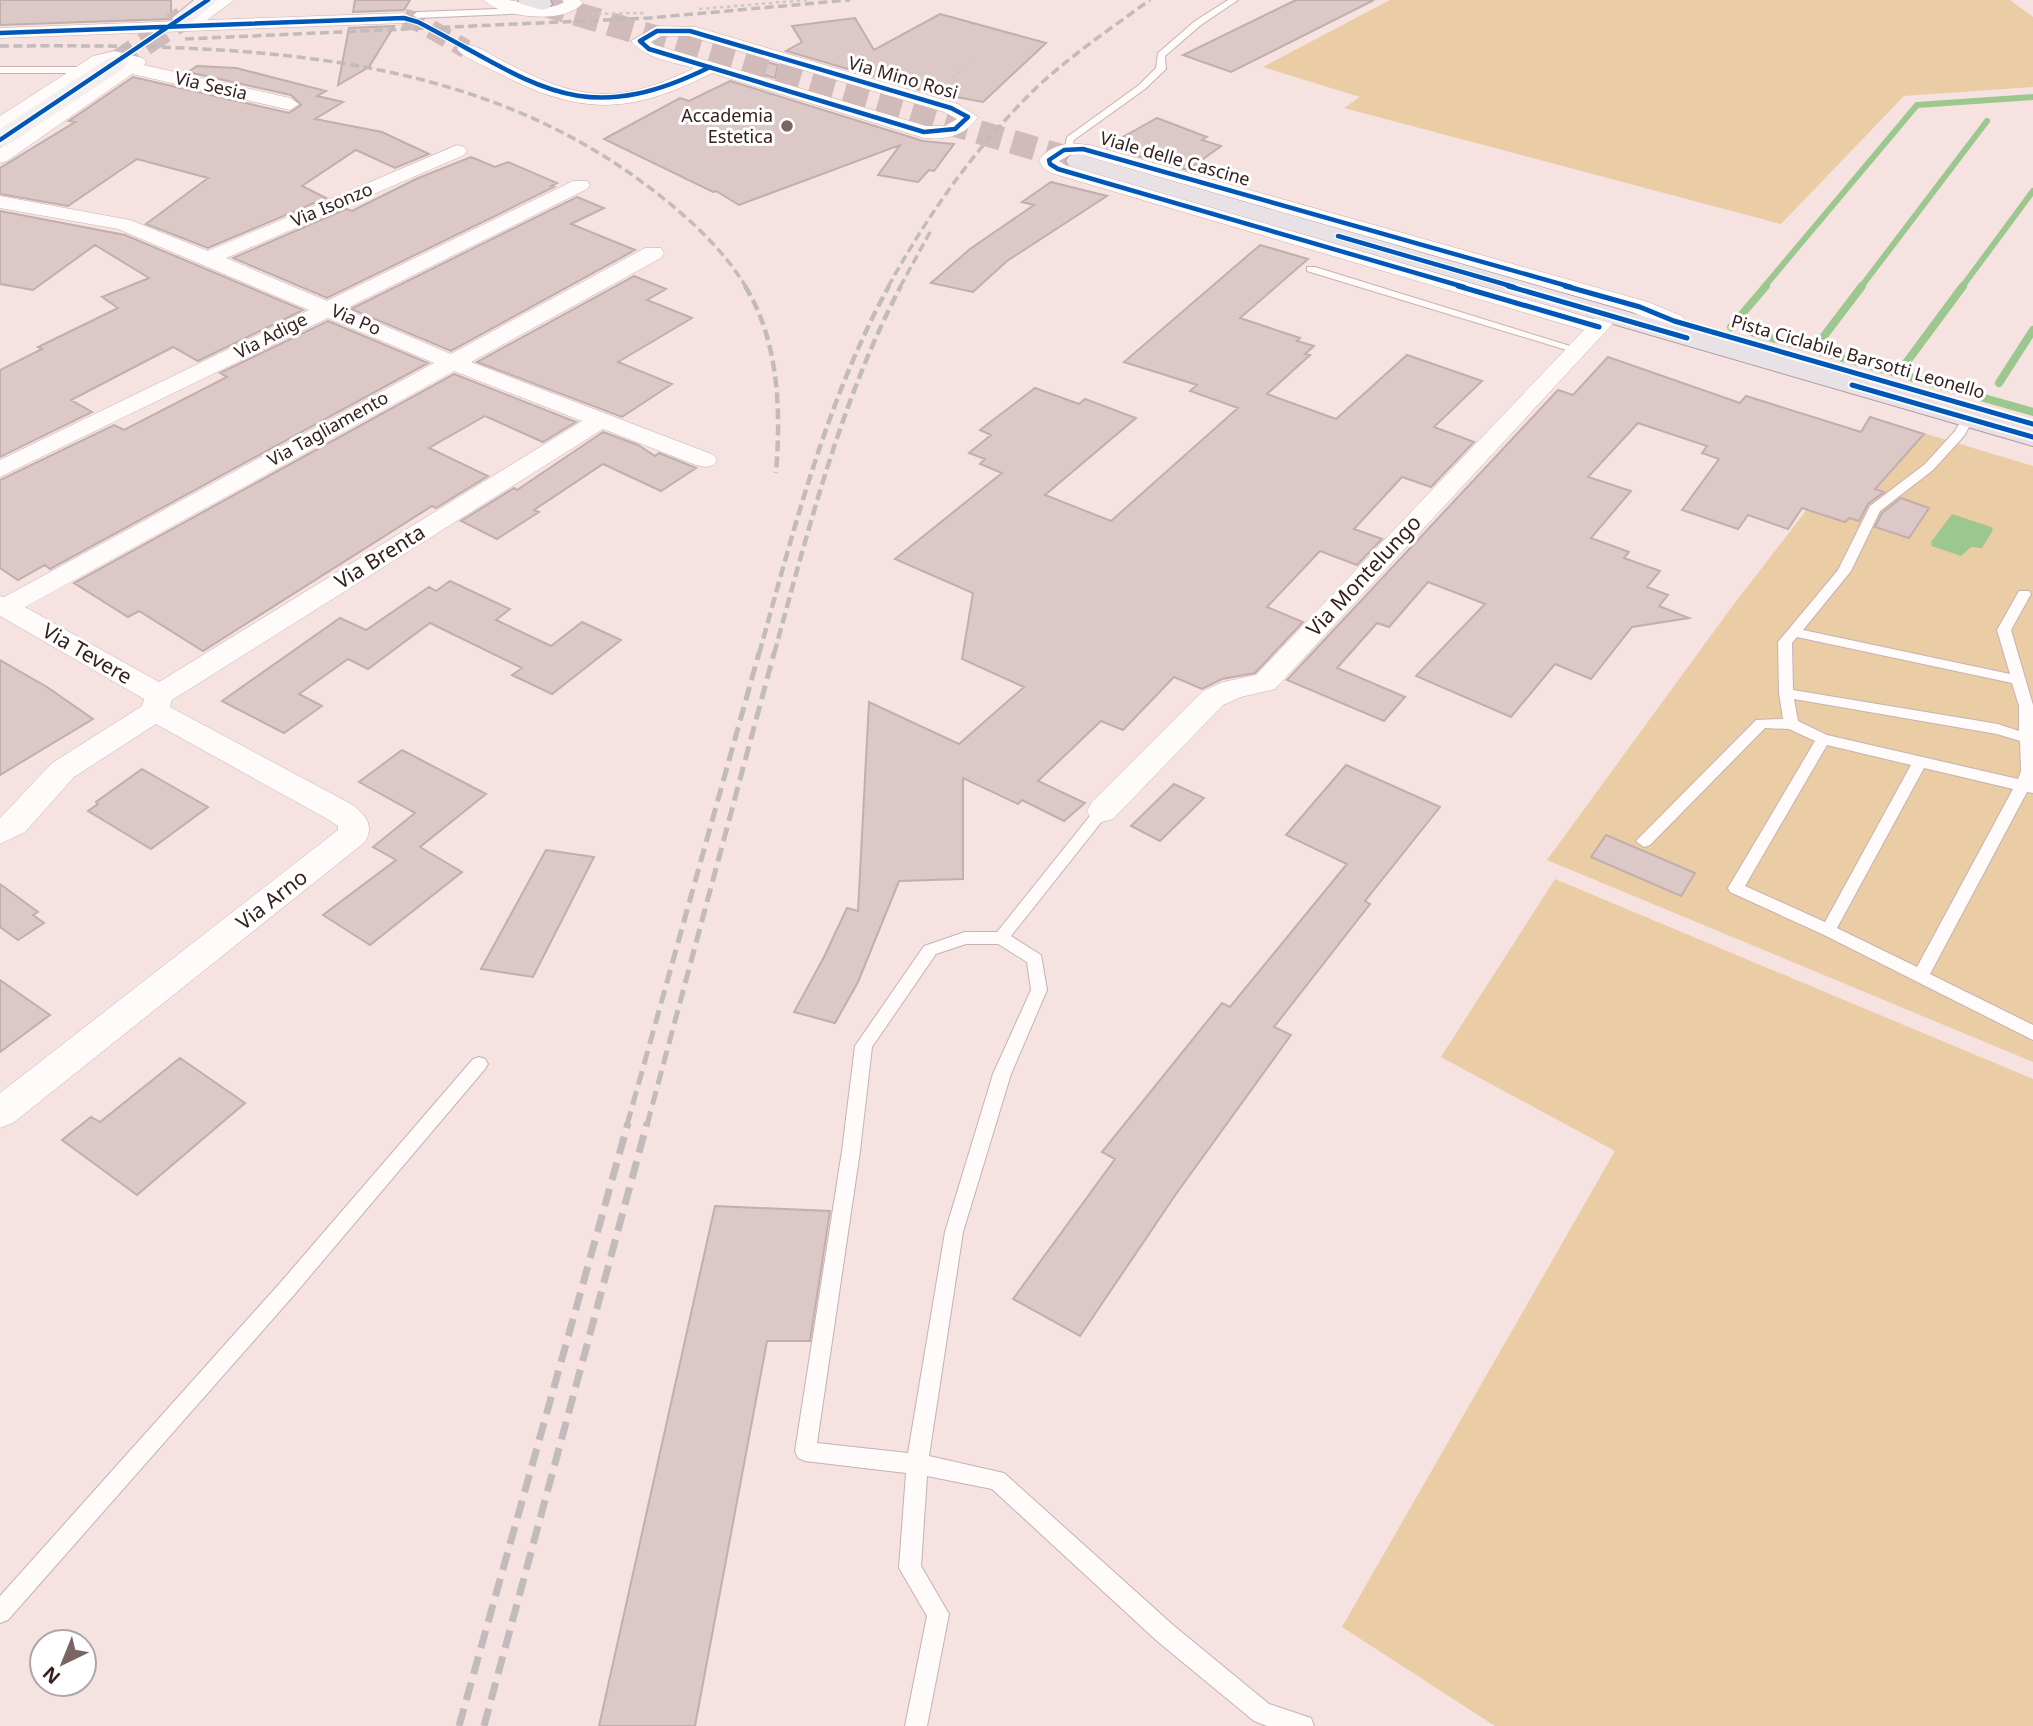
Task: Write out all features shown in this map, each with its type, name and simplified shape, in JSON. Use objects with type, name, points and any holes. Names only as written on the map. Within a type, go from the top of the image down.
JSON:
[{"type":"main road","points":[[187,15],[208,0]]},
{"type":"main road","points":[[0,140],[123,66]]},
{"type":"main road","name":"Viale delle Cascine","points":[[1072,155],[1604,321],[1668,332],[2033,437]]},
{"type":"street","points":[[0,33],[155,27],[225,0]]},
{"type":"street","points":[[493,0],[562,10],[572,6],[574,3],[571,0]]},
{"type":"street","points":[[155,27],[187,15],[411,17]]},
{"type":"street","name":"Via Mino Rosi","points":[[657,31],[690,31],[951,108],[968,117],[963,125],[954,129],[924,132],[710,67],[649,49],[640,41],[657,31]]},
{"type":"street","points":[[466,49],[553,92],[595,100],[622,99],[653,93],[710,67]]},
{"type":"street","name":"Via Sesia","points":[[81,70],[110,57],[133,59],[137,62],[123,66]]},
{"type":"street","points":[[0,157],[123,66]]},
{"type":"street","name":"Via Sesia","points":[[123,66],[290,104]]},
{"type":"street","points":[[0,124],[81,70]]},
{"type":"street","name":"Viale delle Cascine","points":[[1072,155],[1083,149],[1640,307],[1674,321],[1668,332]]},
{"type":"street","name":"Via Isonzo","points":[[207,259],[457,151]]},
{"type":"street","name":"Via Adige","points":[[0,470],[580,185]]},
{"type":"street","name":"Via Po","points":[[0,202],[123,225],[451,362],[705,460]]},
{"type":"street","name":"Via Tagliamento","points":[[3,606],[653,253]]},
{"type":"street","name":"Via Montelungo","points":[[1102,811],[1213,698],[1233,689],[1265,682],[1604,321]]},
{"type":"street","name":"Via Brenta","points":[[0,833],[14,824],[63,770],[157,703],[601,420]]},
{"type":"street","name":"Via Tevere","points":[[3,606],[157,703]]},
{"type":"street","name":"Via Arno","points":[[0,1113],[354,834],[353,821],[340,812],[157,703]]},
{"type":"lane","points":[[1072,155],[1070,139],[1142,87],[1161,69],[1161,55],[1198,23],[1234,0]]},
{"type":"lane","points":[[411,17],[534,5]]},
{"type":"lane","points":[[0,70],[81,70]]},
{"type":"lane","points":[[1311,269],[1577,350]]},
{"type":"lane","points":[[1791,724],[1786,693],[1784,642],[1844,571],[1875,509],[1929,467],[1960,433],[1968,418]]},
{"type":"lane","points":[[1920,976],[2028,787],[2029,739],[2026,706],[2004,630],[2024,593]]},
{"type":"lane","points":[[1794,632],[2018,680]]},
{"type":"lane","points":[[1786,693],[1997,729],[2029,739]]},
{"type":"lane","points":[[1644,841],[1761,723],[1791,724],[1823,740],[2028,787]]},
{"type":"lane","points":[[1823,740],[1736,888],[2031,1028]]},
{"type":"lane","points":[[1828,930],[1920,761]]},
{"type":"lane","points":[[1001,938],[1102,811]]},
{"type":"lane","points":[[916,1726],[938,1614],[910,1568],[917,1465],[954,1232],[1002,1074],[1039,990],[1035,958],[1001,938],[965,938],[930,950],[864,1046],[851,1151],[805,1451],[917,1465],[997,1480],[1165,1633],[1262,1713],[1303,1726]]},
{"type":"lane","points":[[0,1612],[287,1289],[479,1064]]},
{"type":"path","points":[[952,78],[973,59]]},
{"type":"shaded area","points":[[1390,0],[2010,0],[2033,17],[2033,87],[1904,96],[1781,224],[1344,108],[1360,97],[1263,67]]},
{"type":"shaded area","points":[[1870,417],[2033,466],[2033,1062],[1547,860],[1731,608],[1825,486]]},
{"type":"shaded area","points":[[1952,514],[1991,527],[1993,530],[1982,548],[1971,547],[1961,556],[1932,546],[1931,542]]},
{"type":"shaded area","points":[[1555,879],[2033,1079],[2033,1726],[1495,1726],[1342,1627],[1615,1151],[1441,1057]]},
{"type":"building","points":[[0,0],[171,0],[171,15],[170,19],[0,25]]},
{"type":"building","points":[[355,0],[410,0],[404,10],[353,12]]},
{"type":"building","points":[[1296,0],[1374,0],[1231,72],[1183,55]]},
{"type":"building","points":[[940,14],[1046,43],[983,102],[924,91],[786,51],[802,42],[792,26],[855,18],[874,50]]},
{"type":"building","points":[[394,26],[369,67],[338,85],[349,28]]},
{"type":"building","points":[[766,62],[778,65],[775,78],[750,71]]},
{"type":"building","points":[[197,66],[236,68],[326,91],[317,96],[343,102],[315,119],[382,132],[429,154],[395,168],[356,150],[302,186],[326,198],[208,248],[146,224],[208,178],[137,159],[68,206],[0,194],[0,168],[75,122],[69,121],[133,77],[289,113],[301,105],[291,95],[188,72]]},
{"type":"building","points":[[730,81],[923,141],[954,144],[934,171],[929,170],[918,182],[878,175],[900,145],[739,205],[716,191],[713,192],[604,139],[680,98],[689,101]]},
{"type":"building","points":[[1157,118],[1207,137],[1202,140],[1221,146],[1188,170],[1105,147]]},
{"type":"building","points":[[471,157],[495,167],[508,162],[557,183],[551,186],[554,187],[327,298],[233,258],[346,209],[352,211],[416,179]]},
{"type":"building","points":[[1051,182],[1107,196],[1007,261],[973,292],[931,283],[970,249],[1034,205],[1022,202]]},
{"type":"building","points":[[577,197],[604,208],[571,224],[635,250],[451,351],[351,309]]},
{"type":"building","points":[[0,211],[125,235],[303,310],[198,361],[173,347],[71,400],[92,412],[0,457],[0,370],[42,349],[38,347],[118,308],[102,297],[149,278],[95,245],[33,290],[0,284]]},
{"type":"building","points":[[1260,245],[1308,259],[1240,318],[1300,338],[1297,341],[1314,346],[1305,354],[1310,355],[1267,394],[1336,419],[1407,355],[1482,381],[1434,427],[1474,442],[1431,487],[1402,477],[1354,529],[1382,539],[1357,565],[1320,551],[1267,607],[1303,622],[1255,673],[1222,679],[1202,689],[1174,677],[1123,730],[1101,721],[1038,781],[1085,803],[1064,821],[1022,800],[1018,804],[963,778],[963,879],[899,881],[858,982],[835,1023],[794,1012],[847,908],[858,911],[869,702],[959,744],[1024,687],[962,659],[973,593],[895,559],[1002,473],[980,464],[985,459],[969,453],[991,435],[980,430],[1035,388],[1079,404],[1085,399],[1136,418],[1045,495],[1111,521],[1238,408],[1190,391],[1197,385],[1124,362]]},
{"type":"building","points":[[634,276],[666,289],[647,300],[692,318],[618,362],[672,384],[622,417],[477,362]]},
{"type":"building","points":[[328,321],[428,363],[50,569],[45,565],[18,580],[0,568],[0,480],[114,425],[124,430],[227,377],[220,373]]},
{"type":"building","points":[[1608,357],[1740,403],[1746,396],[1861,432],[1870,417],[1924,434],[1875,489],[1884,492],[1868,504],[1859,521],[1849,518],[1845,522],[1802,508],[1788,529],[1748,515],[1738,529],[1682,510],[1719,459],[1702,453],[1707,446],[1638,423],[1588,477],[1631,491],[1591,538],[1629,552],[1624,558],[1660,571],[1647,587],[1668,595],[1659,606],[1689,618],[1632,627],[1591,679],[1555,664],[1511,717],[1416,676],[1485,604],[1428,582],[1389,627],[1377,623],[1337,668],[1405,697],[1384,721],[1287,680],[1558,390],[1573,395]]},
{"type":"building","points":[[454,374],[576,422],[543,442],[485,416],[429,448],[488,476],[436,508],[432,506],[203,651],[139,611],[128,617],[74,583]]},
{"type":"building","points":[[603,432],[638,445],[655,456],[659,453],[696,468],[661,491],[603,464],[534,510],[539,512],[497,539],[461,521],[514,488],[517,490]]},
{"type":"building","points":[[1901,498],[1929,508],[1909,538],[1875,527],[1882,513]]},
{"type":"building","points":[[450,581],[510,609],[496,620],[551,646],[582,622],[621,640],[552,694],[512,675],[522,668],[430,623],[368,669],[348,659],[299,694],[322,706],[284,733],[222,701],[340,618],[366,630],[429,587],[436,591]]},
{"type":"building","points":[[0,660],[47,687],[93,719],[0,775]]},
{"type":"building","points":[[402,750],[486,794],[420,847],[462,872],[370,945],[323,915],[396,860],[373,847],[415,813],[359,782]]},
{"type":"building","points":[[1346,765],[1440,807],[1365,901],[1370,904],[1274,1027],[1291,1035],[1176,1194],[1080,1336],[1013,1299],[1115,1159],[1102,1152],[1222,1003],[1230,1007],[1347,864],[1286,835]]},
{"type":"building","points":[[142,769],[208,807],[151,849],[88,811],[98,804],[96,802]]},
{"type":"building","points":[[1174,784],[1204,798],[1160,841],[1131,826]]},
{"type":"building","points":[[1606,835],[1695,873],[1681,896],[1591,857]]},
{"type":"building","points":[[546,850],[594,857],[533,977],[481,969]]},
{"type":"building","points":[[0,884],[38,912],[33,915],[44,923],[18,940],[0,927]]},
{"type":"building","points":[[0,980],[50,1015],[0,1052]]},
{"type":"building","points":[[180,1058],[245,1103],[137,1195],[62,1140],[91,1117],[100,1122]]},
{"type":"building","points":[[715,1206],[830,1211],[810,1341],[767,1341],[695,1726],[599,1726]]},
{"type":"waterway","points":[[1764,287],[1917,105],[2033,97]]},
{"type":"waterway","points":[[1861,287],[1987,121]]},
{"type":"waterway","points":[[1962,287],[2033,191]]},
{"type":"waterway","points":[[1731,327],[1766,286]]},
{"type":"waterway","points":[[1824,336],[1862,286]]},
{"type":"waterway","points":[[1903,367],[1963,286]]},
{"type":"waterway","points":[[1999,383],[2033,330]]},
{"type":"waterway","points":[[1751,332],[2033,412]]},
{"type":"tunnel","points":[[542,4],[1078,161]]},
{"type":"tunnel","points":[[115,64],[183,18]]},
{"type":"tunnel","points":[[404,18],[418,22],[466,49]]},
{"type":"railway","points":[[185,39],[649,18],[850,0]]},
{"type":"railway","points":[[888,287],[936,208],[973,158],[1013,111],[1062,65],[1150,0]]},
{"type":"railway","points":[[0,46],[166,47],[331,61],[412,77],[491,101],[566,134],[638,179],[698,228],[724,256],[746,287]]},
{"type":"railway","points":[[900,287],[930,232]]},
{"type":"railway","points":[[745,286],[765,330],[775,376],[778,425],[776,473]]},
{"type":"railway","points":[[759,654],[829,420],[847,374],[889,286]]},
{"type":"railway","points":[[774,654],[813,513],[843,420],[880,329],[901,286]]},
{"type":"railway","points":[[627,1125],[759,653]]},
{"type":"railway","points":[[647,1125],[774,653]]},
{"type":"railway","points":[[459,1726],[628,1123]]},
{"type":"railway","points":[[484,1726],[647,1123]]},
{"type":"cycle path","points":[[0,140],[208,0]]},
{"type":"cycle path","points":[[0,33],[404,18],[418,22],[553,92],[574,97],[615,99],[634,96],[672,84],[710,67],[924,132],[936,133],[955,129],[968,117],[951,108],[690,31],[657,31],[640,41],[649,49],[710,67]]},
{"type":"cycle path","name":"Pista Ciclabile Barsotti Leonello","points":[[1599,327],[1058,169],[1050,164],[1049,160],[1064,150],[1083,149],[1640,307],[1674,321],[2033,424]]},
{"type":"cycle path","points":[[1338,236],[1687,338]]},
{"type":"cycle path","points":[[1852,385],[2033,437]]},
{"type":"place","name":"Accademia Estetica","points":[[787,126]]}]
